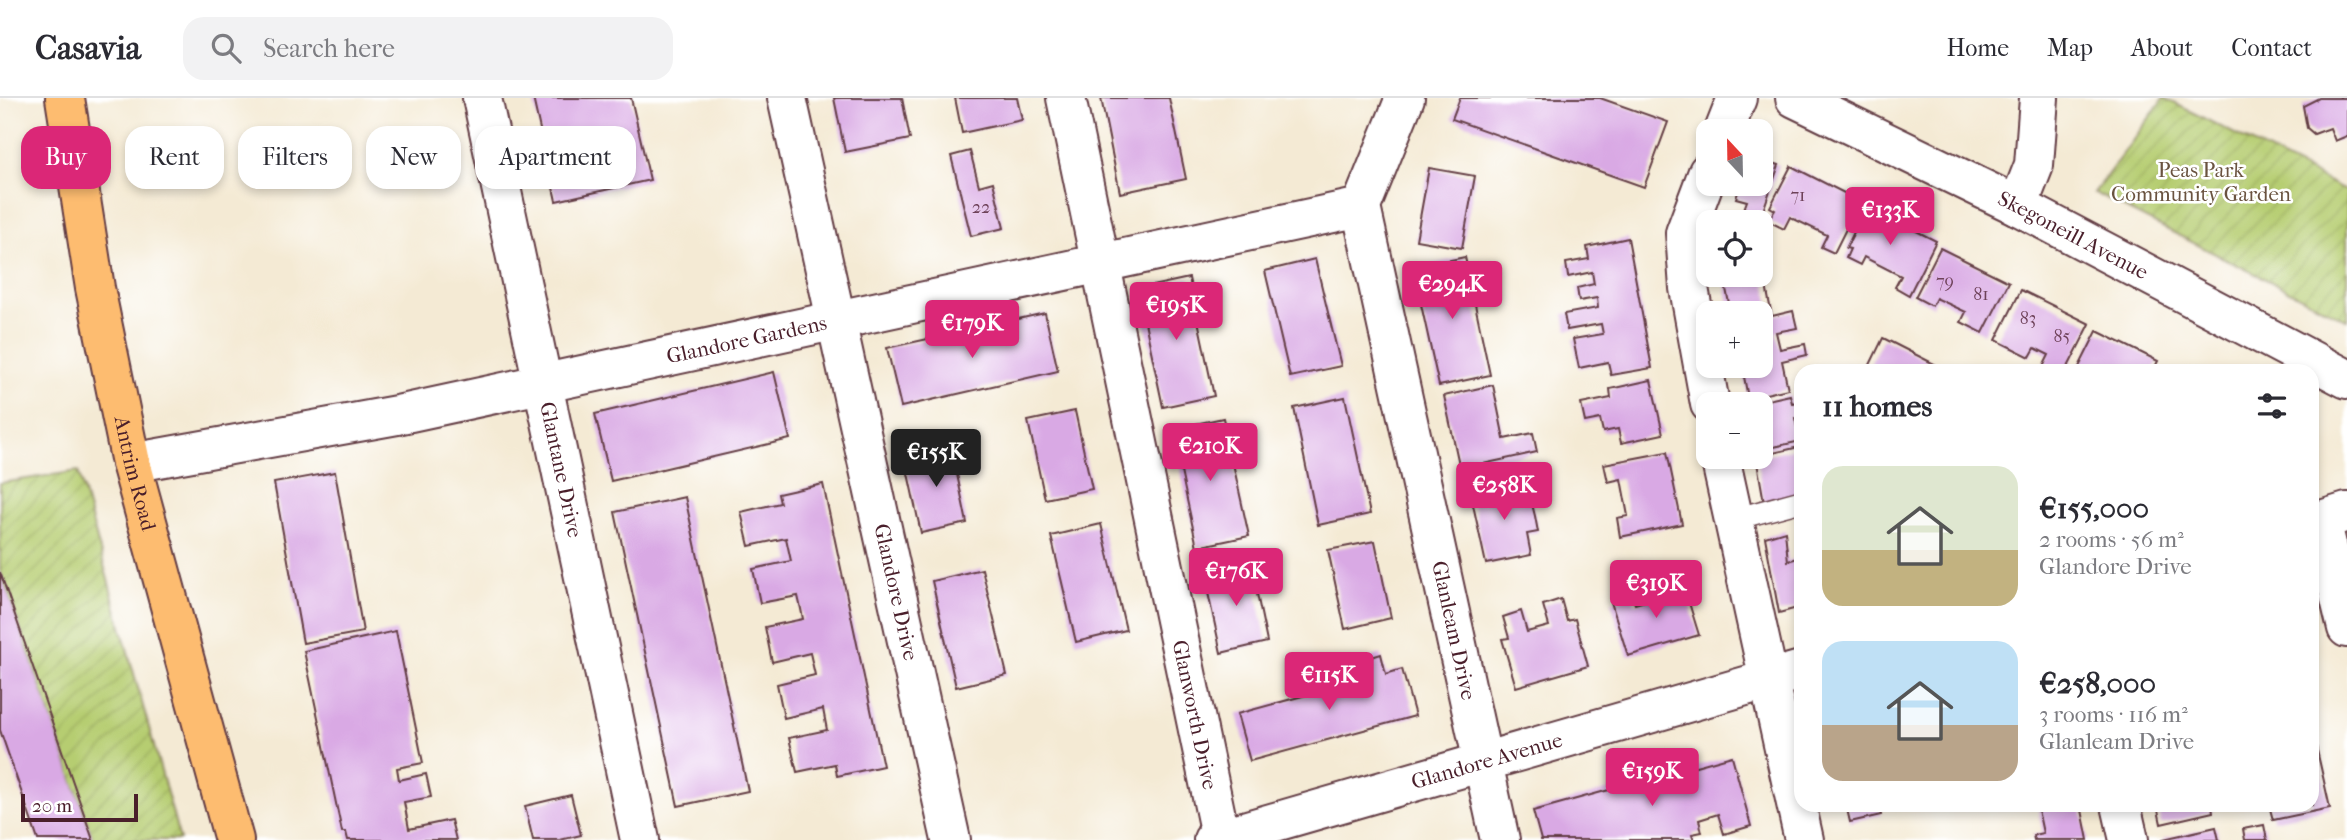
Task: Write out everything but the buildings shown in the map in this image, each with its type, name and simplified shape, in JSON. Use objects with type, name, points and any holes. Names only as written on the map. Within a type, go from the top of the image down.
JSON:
[{"type":"main road","name":"Antrim Road","points":[[65,98],[94,288],[131,463],[234,840]]},
{"type":"street","name":"Glantane Drive","points":[[482,98],[640,840]]},
{"type":"street","name":"Glandore Drive","points":[[787,98],[951,840]]},
{"type":"street","name":"Glanworth Drive","points":[[1066,98],[1218,839]]},
{"type":"street","points":[[1361,206],[1405,98]]},
{"type":"street","points":[[1729,119],[1737,98]]},
{"type":"street","name":"Skegoneill Avenue","points":[[1795,98],[2018,206],[2318,364]]},
{"type":"street","points":[[2018,206],[2034,164],[2039,98]]},
{"type":"street","points":[[1699,196],[1685,233],[1689,288],[1708,392]]},
{"type":"street","name":"Glandore Gardens","points":[[131,463],[397,415],[1361,206]]},
{"type":"street","name":"Glanleam Drive","points":[[1361,206],[1500,840]]},
{"type":"street","name":"Skegoneill Avenue","points":[[2319,364],[2347,379]]},
{"type":"street","points":[[1722,469],[1731,520],[1784,675],[1794,758]]},
{"type":"street","points":[[2327,518],[2347,628]]},
{"type":"street","name":"Glandore Avenue","points":[[1218,839],[1784,675]]},
{"type":"street","points":[[1801,812],[1804,840]]},
{"type":"street","points":[[2123,812],[2129,840]]},
{"type":"lane","points":[[1731,520],[1794,503]]},
{"type":"green space","name":"Peas Park Community Garden","points":[[2164,98],[2347,191],[2347,320],[2094,193]]},
{"type":"green space","points":[[78,471],[180,840],[93,840],[0,571],[0,483]]}]
